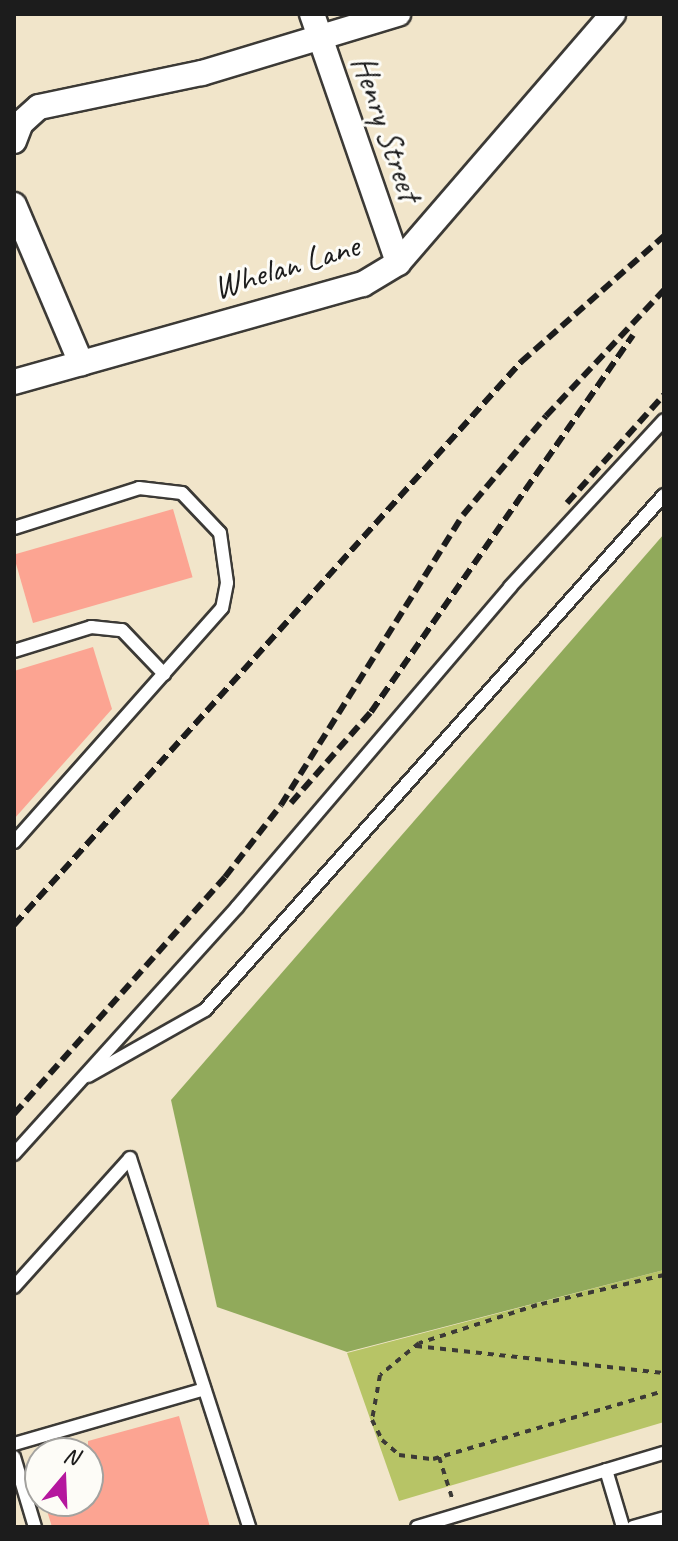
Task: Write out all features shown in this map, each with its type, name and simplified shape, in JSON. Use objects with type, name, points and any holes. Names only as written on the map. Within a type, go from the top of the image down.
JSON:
[{"type":"street","name":"Henry Street","points":[[312,14],[398,263]]},
{"type":"street","points":[[14,141],[21,123],[39,107],[202,73],[398,14]]},
{"type":"street","name":"Whelan Lane","points":[[14,382],[363,284],[398,263],[613,14]]},
{"type":"street","points":[[14,205],[81,363]]},
{"type":"lane","points":[[14,1154],[237,907],[510,587],[664,420]]},
{"type":"lane","points":[[14,528],[139,488],[182,493],[220,533],[227,583],[222,608],[14,842]]},
{"type":"lane","points":[[75,1084],[205,1010],[664,495]]},
{"type":"lane","points":[[14,651],[91,627],[122,630],[164,674]]},
{"type":"lane","points":[[14,1287],[130,1158],[249,1527]]},
{"type":"lane","points":[[14,1444],[204,1389]]},
{"type":"lane","points":[[417,1527],[664,1453]]},
{"type":"lane","points":[[14,1457],[35,1527]]},
{"type":"lane","points":[[606,1470],[623,1527]]},
{"type":"lane","points":[[633,1527],[664,1518]]},
{"type":"path","points":[[664,1275],[537,1305],[416,1346],[380,1375],[372,1420],[382,1440],[399,1455],[439,1457],[664,1391]]},
{"type":"path","points":[[416,1346],[664,1373]]},
{"type":"path","points":[[439,1457],[458,1515]]},
{"type":"green space","points":[[664,534],[664,1270],[347,1352],[217,1307],[171,1100]]},
{"type":"green space","points":[[664,1270],[664,1422],[399,1501],[347,1353]]},
{"type":"building","points":[[173,509],[193,577],[33,623],[14,555]]},
{"type":"building","points":[[93,647],[112,709],[14,819],[14,671]]},
{"type":"building","points":[[179,1416],[210,1527],[52,1527],[49,1517],[104,1517],[103,1437]]},
{"type":"railway","points":[[14,925],[521,362],[664,236]]},
{"type":"railway","points":[[14,1114],[225,877],[281,805],[463,515],[546,416],[664,290]]},
{"type":"railway","points":[[291,803],[371,712],[633,335]]},
{"type":"railway","points":[[567,503],[664,395]]}]
